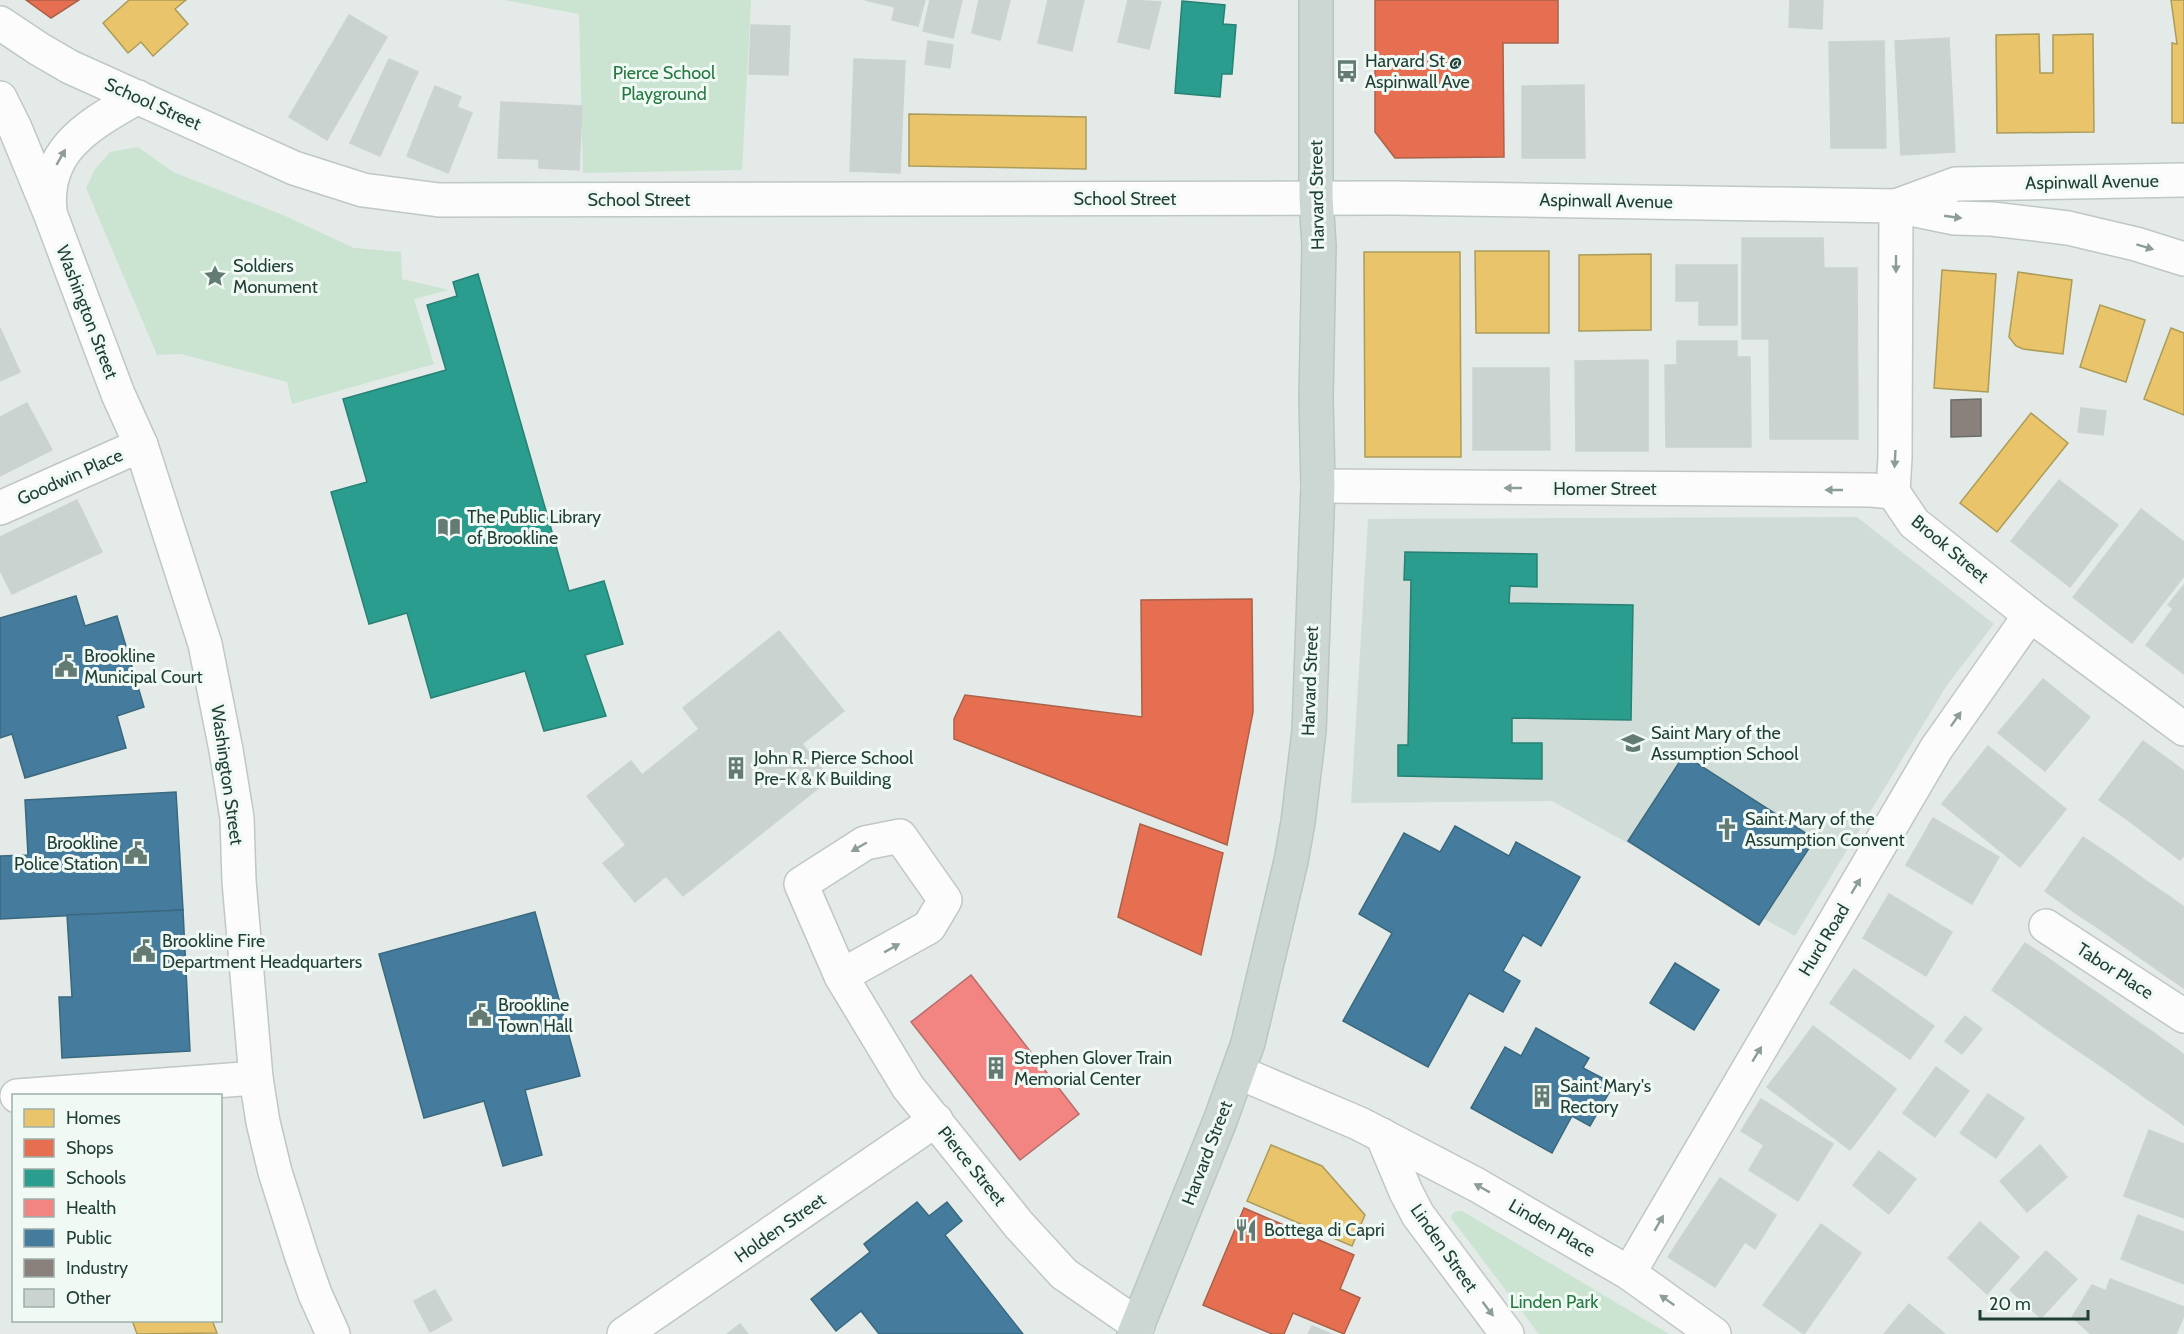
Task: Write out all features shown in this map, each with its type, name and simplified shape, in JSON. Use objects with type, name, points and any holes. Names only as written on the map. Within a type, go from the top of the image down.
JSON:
[{"type":"main road","name":"Harvard Street","points":[[1136,1330],[1238,1072],[1252,1026],[1298,822],[1309,731],[1318,486],[1319,246],[1316,198],[1316,0]]},
{"type":"street","name":"School Street","points":[[0,23],[70,67],[294,168],[363,190],[439,200],[1316,198]]},
{"type":"street","name":"Washington Street","points":[[0,98],[50,213],[118,394],[141,445],[205,644],[237,818],[239,881],[256,1078],[263,1122],[284,1201],[315,1294],[333,1334]]},
{"type":"street","points":[[50,213],[48,193],[52,175],[67,147],[92,124],[138,98]]},
{"type":"street","name":"Aspinwall Avenue","points":[[1896,206],[1956,184],[2184,180]]},
{"type":"street","name":"Aspinwall Avenue","points":[[1316,198],[1521,199],[1896,206],[1955,218],[2030,223],[2077,230],[2136,244],[2184,260]]},
{"type":"street","points":[[1893,492],[1896,206]]},
{"type":"street","name":"Goodwin Place","points":[[0,508],[141,445]]},
{"type":"street","name":"Homer Street","points":[[1318,486],[1893,492]]},
{"type":"street","name":"Brook Street","points":[[1893,492],[1914,523],[2030,615],[2184,729]]},
{"type":"street","name":"Hurd Road","points":[[1629,1273],[1936,749],[2030,615]]},
{"type":"street","name":"Pierce Street","points":[[841,976],[929,927],[945,900],[900,836],[865,843],[801,884],[841,976],[908,1087],[1019,1225],[1064,1274],[1136,1330]]},
{"type":"street","name":"Tabor Place","points":[[2046,926],[2184,1016]]},
{"type":"street","points":[[1238,1072],[1298,1096],[1382,1135]]},
{"type":"street","points":[[42,1094],[256,1078]]},
{"type":"street","name":"Holden Street","points":[[624,1334],[936,1120]]},
{"type":"street","name":"Linden Place","points":[[1382,1135],[1477,1185],[1629,1273],[1714,1334]]},
{"type":"street","name":"Linden Street","points":[[1382,1135],[1418,1215],[1507,1334]]},
{"type":"shaded area","name":"Saint Mary of the Assumption School","points":[[1857,517],[1994,624],[1947,685],[1795,936],[1552,801],[1351,803],[1368,519]]},
{"type":"green space","name":"Pierce School Playground","points":[[504,0],[751,0],[742,170],[583,173],[579,14]]},
{"type":"green space","points":[[138,147],[173,172],[283,215],[354,248],[401,252],[402,279],[449,290],[414,299],[434,364],[292,404],[287,382],[181,354],[157,355],[86,188],[95,169],[110,152]]},
{"type":"green space","name":"Linden Park","points":[[1462,1211],[1669,1334],[1539,1334],[1451,1218],[1452,1214]]},
{"type":"building: Homes","points":[[129,0],[186,0],[175,9],[188,24],[153,56],[141,42],[128,53],[103,23]]},
{"type":"building: Homes","points":[[2171,0],[2184,0],[2184,123],[2172,123],[2172,43],[2177,44]]},
{"type":"building: Homes","points":[[2039,34],[2040,73],[2053,73],[2053,35],[2093,34],[2094,132],[1997,133],[1996,35]]},
{"type":"building: Homes","points":[[909,114],[1086,117],[1086,169],[909,166]]},
{"type":"building: Homes","points":[[1475,251],[1549,251],[1549,333],[1476,333]]},
{"type":"building: Homes","points":[[1364,252],[1460,252],[1461,457],[1365,457]]},
{"type":"building: Homes","points":[[1651,254],[1651,330],[1579,331],[1579,255]]},
{"type":"building: Homes","points":[[1942,270],[1996,274],[1988,392],[1934,388]]},
{"type":"building: Homes","points":[[2018,272],[2072,280],[2063,354],[2023,349],[2016,346],[2009,337]]},
{"type":"building: Homes","points":[[2100,305],[2145,320],[2126,382],[2080,367]]},
{"type":"building: Homes","points":[[2171,328],[2184,333],[2184,415],[2144,399]]},
{"type":"building: Homes","points":[[2031,413],[2068,443],[1997,532],[1960,503]]},
{"type":"building: Homes","points":[[1271,1145],[1322,1166],[1365,1215],[1352,1246],[1247,1201]]},
{"type":"building: Homes","points":[[133,1322],[213,1322],[217,1333],[137,1334]]},
{"type":"building: Shops","points":[[26,0],[79,0],[51,18]]},
{"type":"building: Shops","points":[[1375,0],[1558,0],[1558,43],[1503,43],[1504,157],[1395,158],[1375,132]]},
{"type":"building: Shops","points":[[1252,599],[1253,712],[1227,845],[954,739],[954,719],[965,695],[1142,717],[1141,600]]},
{"type":"building: Shops","points":[[1140,824],[1223,853],[1201,955],[1118,917]]},
{"type":"building: Shops","points":[[1244,1208],[1354,1255],[1340,1289],[1360,1298],[1344,1334],[1293,1313],[1284,1334],[1272,1334],[1203,1305]]},
{"type":"building: Schools","points":[[1182,1],[1225,5],[1223,24],[1236,25],[1232,74],[1222,74],[1220,97],[1175,93]]},
{"type":"building: Schools","points":[[478,274],[569,591],[604,581],[623,644],[585,655],[606,716],[544,731],[525,671],[431,698],[407,613],[369,624],[331,492],[367,482],[343,399],[446,370],[427,305],[457,296],[453,282]]},
{"type":"building: Schools","points":[[1405,552],[1537,554],[1537,587],[1510,586],[1509,603],[1633,605],[1631,720],[1512,718],[1512,743],[1542,743],[1542,779],[1398,776],[1398,745],[1408,745],[1411,580],[1404,580]]},
{"type":"building: Health","name":"Stephen Glover Train Memorial Center","points":[[971,975],[1079,1114],[1020,1160],[911,1022]]},
{"type":"building: Public","name":"Brookline Municipal Court","points":[[76,596],[85,626],[117,616],[144,707],[117,716],[126,748],[25,778],[12,734],[0,738],[0,618]]},
{"type":"building: Public","points":[[1684,755],[1815,839],[1759,925],[1628,841]]},
{"type":"building: Public","points":[[176,792],[183,910],[0,919],[0,856],[28,855],[25,800]]},
{"type":"building: Public","points":[[1455,826],[1509,856],[1516,842],[1580,877],[1541,946],[1523,935],[1503,971],[1520,981],[1503,1012],[1469,993],[1428,1067],[1343,1021],[1392,933],[1359,914],[1404,833],[1440,852]]},
{"type":"building: Public","points":[[183,910],[190,1051],[62,1058],[59,997],[72,997],[67,915]]},
{"type":"building: Public","name":"Brookline Town Hall","points":[[535,912],[580,1076],[525,1090],[542,1155],[503,1166],[484,1101],[424,1118],[379,954]]},
{"type":"building: Public","points":[[1675,963],[1719,990],[1694,1030],[1650,1003]]},
{"type":"building: Public","name":"Saint Mary's Rectory","points":[[1536,1028],[1589,1058],[1583,1068],[1614,1084],[1590,1126],[1572,1116],[1552,1153],[1471,1108],[1505,1047],[1521,1056]]},
{"type":"building: Public","points":[[917,1202],[929,1216],[947,1202],[962,1221],[945,1235],[1023,1334],[879,1334],[861,1311],[836,1331],[811,1299],[870,1252],[864,1244]]},
{"type":"building: Industry","points":[[1981,399],[1981,436],[1951,437],[1951,400]]},
{"type":"building: Other","points":[[865,0],[925,0],[918,26],[892,20],[895,7]]},
{"type":"building: Other","points":[[930,0],[962,0],[953,38],[923,31]]},
{"type":"building: Other","points":[[979,0],[1010,0],[1000,40],[972,33]]},
{"type":"building: Other","points":[[1048,0],[1084,0],[1072,51],[1038,43]]},
{"type":"building: Other","points":[[1128,0],[1161,2],[1149,49],[1118,42]]},
{"type":"building: Other","points":[[1790,0],[1823,0],[1822,29],[1789,27]]},
{"type":"building: Other","points":[[349,15],[387,37],[327,140],[289,117]]},
{"type":"building: Other","points":[[751,25],[790,26],[788,75],[749,74]]},
{"type":"building: Other","points":[[1949,38],[1955,152],[1901,155],[1895,41]]},
{"type":"building: Other","points":[[928,41],[953,45],[950,68],[925,64]]},
{"type":"building: Other","points":[[1884,41],[1886,148],[1831,148],[1829,42]]},
{"type":"building: Other","points":[[389,59],[418,72],[380,156],[350,143]]},
{"type":"building: Other","points":[[854,59],[905,61],[900,173],[850,171]]},
{"type":"building: Other","points":[[1584,85],[1585,158],[1522,158],[1522,86]]},
{"type":"building: Other","points":[[435,86],[461,97],[457,107],[472,113],[448,173],[407,156]]},
{"type":"building: Other","points":[[501,102],[582,106],[579,170],[539,168],[539,159],[498,158]]},
{"type":"building: Other","points":[[1742,238],[1823,238],[1824,268],[1857,268],[1858,439],[1770,439],[1769,339],[1742,339]]},
{"type":"building: Other","points":[[1676,265],[1737,265],[1737,325],[1699,325],[1699,301],[1676,301]]},
{"type":"building: Other","points":[[0,328],[20,372],[0,381]]},
{"type":"building: Other","points":[[1677,341],[1737,341],[1737,357],[1750,357],[1751,447],[1666,447],[1665,365],[1677,365]]},
{"type":"building: Other","points":[[1648,360],[1648,451],[1576,451],[1575,361]]},
{"type":"building: Other","points":[[1473,368],[1549,368],[1550,450],[1473,450]]},
{"type":"building: Other","points":[[27,403],[52,450],[0,476],[0,417]]},
{"type":"building: Other","points":[[2081,408],[2106,411],[2103,435],[2078,432]]},
{"type":"building: Other","points":[[2059,480],[2118,525],[2070,587],[2011,541]]},
{"type":"building: Other","points":[[77,500],[102,552],[12,594],[0,570],[0,537]]},
{"type":"building: Other","points":[[2141,509],[2184,542],[2184,576],[2132,643],[2073,597]]},
{"type":"building: Other","points":[[2184,585],[2184,674],[2146,645],[2173,609],[2168,605]]},
{"type":"building: Other","name":"John R. Pierce School Pre-K & K Building","points":[[779,631],[844,711],[802,744],[830,779],[683,896],[666,876],[635,902],[603,863],[626,845],[587,796],[631,761],[642,775],[699,729],[683,708]]},
{"type":"building: Other","points":[[2043,679],[2090,717],[2045,771],[1998,733]]},
{"type":"building: Other","points":[[2143,741],[2172,762],[2128,820],[2099,800]]},
{"type":"building: Other","points":[[1988,746],[2066,809],[2020,867],[1942,804]]},
{"type":"building: Other","points":[[2172,762],[2184,771],[2184,800],[2154,840],[2128,820]]},
{"type":"building: Other","points":[[2184,800],[2184,855],[2180,860],[2154,840]]},
{"type":"building: Other","points":[[1933,818],[1999,857],[1972,904],[1906,865]]},
{"type":"building: Other","points":[[2083,837],[2113,857],[2074,912],[2045,891]]},
{"type":"building: Other","points":[[2113,857],[2142,878],[2104,932],[2074,912]]},
{"type":"building: Other","points":[[2142,878],[2173,899],[2135,954],[2104,932]]},
{"type":"building: Other","points":[[1889,894],[1952,932],[1926,976],[1863,938]]},
{"type":"building: Other","points":[[2173,899],[2184,907],[2184,942],[2162,973],[2135,954]]},
{"type":"building: Other","points":[[2184,942],[2184,988],[2162,973]]},
{"type":"building: Other","points":[[2025,943],[2052,961],[2019,1009],[1992,990]]},
{"type":"building: Other","points":[[2052,961],[2077,979],[2044,1027],[2019,1009]]},
{"type":"building: Other","points":[[1854,969],[1934,1026],[1910,1059],[1830,1003]]},
{"type":"building: Other","points":[[2077,979],[2103,997],[2070,1045],[2044,1027]]},
{"type":"building: Other","points":[[2103,997],[2128,1015],[2095,1062],[2070,1045]]},
{"type":"building: Other","points":[[2128,1015],[2154,1033],[2121,1080],[2095,1062]]},
{"type":"building: Other","points":[[1965,1016],[1982,1029],[1962,1054],[1945,1041]]},
{"type":"building: Other","points":[[1813,1026],[1896,1089],[1874,1119],[1791,1056]]},
{"type":"building: Other","points":[[2154,1033],[2179,1051],[2146,1098],[2121,1080]]},
{"type":"building: Other","points":[[2179,1051],[2184,1055],[2184,1098],[2172,1116],[2146,1098]]},
{"type":"building: Other","points":[[1791,1056],[1874,1119],[1850,1150],[1767,1087]]},
{"type":"building: Other","points":[[1936,1067],[1969,1091],[1935,1137],[1903,1113]]},
{"type":"building: Other","points":[[1988,1094],[2024,1118],[1996,1158],[1960,1133]]},
{"type":"building: Other","points":[[2184,1098],[2184,1125],[2172,1116]]},
{"type":"building: Other","points":[[1761,1099],[1833,1144],[1798,1201],[1749,1170],[1764,1145],[1741,1131]]},
{"type":"building: Other","points":[[2149,1130],[2184,1144],[2184,1182],[2136,1164]]},
{"type":"building: Other","points":[[2040,1145],[2067,1177],[2027,1212],[2000,1181]]},
{"type":"building: Other","points":[[1879,1151],[1916,1179],[1889,1214],[1853,1185]]},
{"type":"building: Other","points":[[2136,1164],[2184,1182],[2184,1218],[2124,1196]]},
{"type":"building: Other","points":[[1720,1178],[1776,1215],[1755,1249],[1745,1242],[1715,1287],[1668,1257]]},
{"type":"building: Other","points":[[2138,1215],[2184,1232],[2184,1284],[2121,1259]]},
{"type":"building: Other","points":[[1980,1222],[2019,1257],[1987,1294],[1948,1258]]},
{"type":"building: Other","points":[[1821,1224],[1861,1253],[1804,1334],[1763,1305]]},
{"type":"building: Other","points":[[2046,1251],[2077,1279],[2041,1318],[2010,1290]]},
{"type":"building: Other","points":[[2110,1279],[2184,1307],[2184,1315],[2176,1334],[2091,1334],[2072,1317],[2092,1285],[2106,1291]]},
{"type":"building: Other","points":[[435,1290],[452,1320],[430,1332],[414,1301]]},
{"type":"building: Other","points":[[1909,1304],[1945,1334],[1884,1334]]},
{"type":"building: Other","points":[[740,1324],[748,1334],[727,1334]]},
{"type":"building: Other","points":[[1312,1326],[1331,1334],[1308,1334]]},
{"type":"place","name":"Harvard St @ Aspinwall Ave","points":[[1347,71]]},
{"type":"place","name":"Soldiers Monument","points":[[215,276]]},
{"type":"place","name":"The Public Library of Brookline","points":[[449,527]]},
{"type":"place","name":"Brookline Municipal Court","points":[[66,666]]},
{"type":"place","name":"Saint Mary of the Assumption School","points":[[1633,743]]},
{"type":"place","name":"John R. Pierce School Pre-K & K Building","points":[[736,768]]},
{"type":"place","name":"Saint Mary of the Assumption Convent","points":[[1727,829]]},
{"type":"place","name":"Brookline Police Station","points":[[136,853]]},
{"type":"place","name":"Brookline Fire Department Headquarters","points":[[144,951]]},
{"type":"place","name":"Brookline Town Hall","points":[[480,1015]]},
{"type":"place","name":"Stephen Glover Train Memorial Center","points":[[996,1068]]},
{"type":"place","name":"Saint Mary's Rectory","points":[[1542,1096]]},
{"type":"place","name":"Bottega di Capri","points":[[1246,1230]]}]
